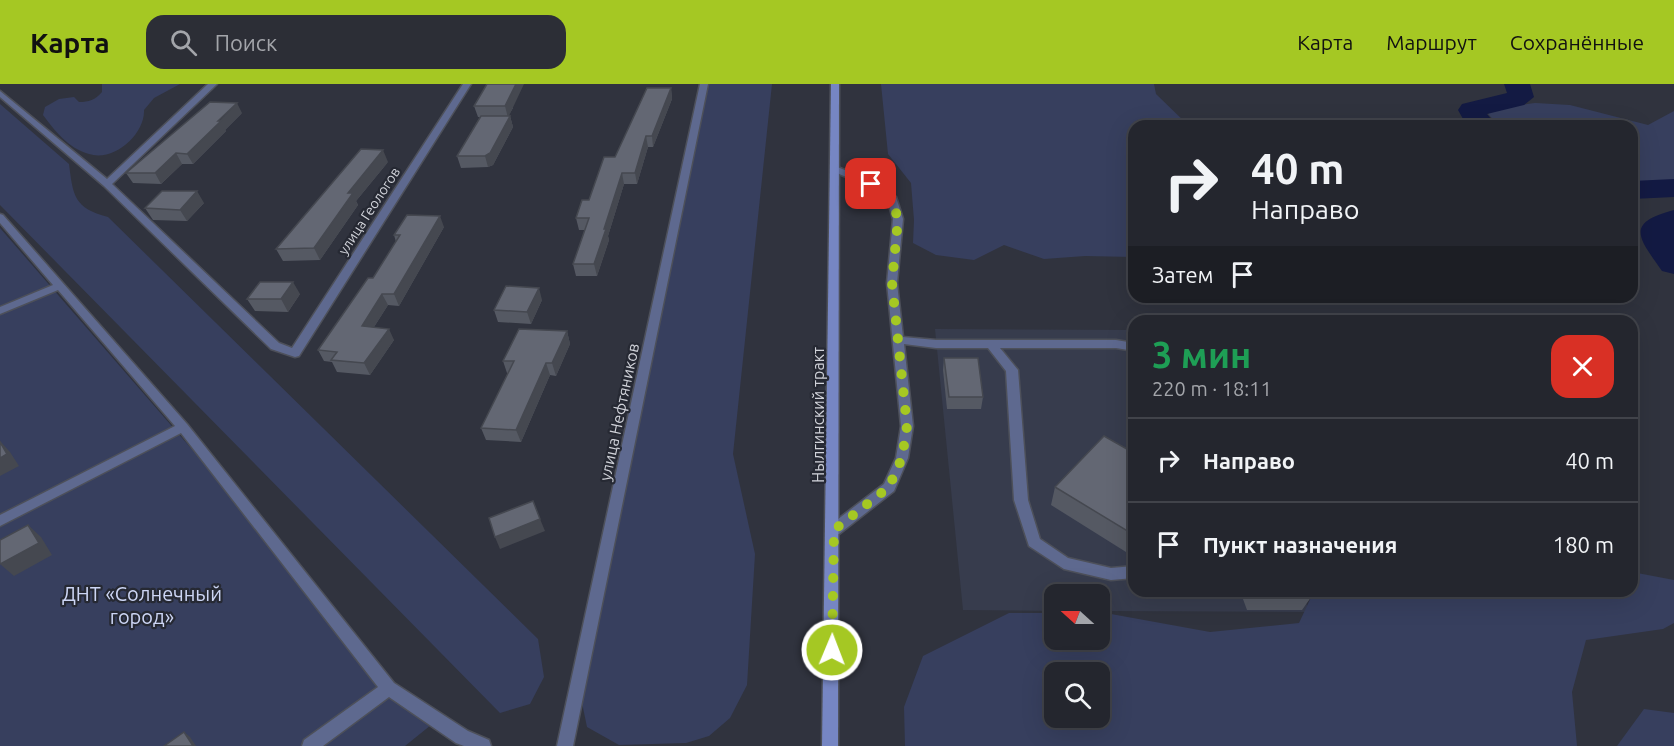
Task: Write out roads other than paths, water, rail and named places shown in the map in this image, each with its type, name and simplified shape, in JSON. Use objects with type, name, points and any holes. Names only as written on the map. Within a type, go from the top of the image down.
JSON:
[{"type":"main road","name":"Нылгинский тракт","points":[[830,746],[834,530],[836,84]]},
{"type":"street","points":[[0,93],[107,184],[213,84]]},
{"type":"street","name":"улица Геологов","points":[[107,184],[275,346],[295,353],[466,84]]},
{"type":"street","name":"улица Нефтяников","points":[[566,746],[704,84]]},
{"type":"street","points":[[834,530],[889,487],[902,458],[907,426],[892,283],[898,219],[891,197],[871,184],[835,169]]},
{"type":"street","points":[[0,217],[62,285],[183,427],[389,688],[462,737],[483,746]]},
{"type":"street","points":[[0,311],[62,285]]},
{"type":"street","points":[[898,340],[936,344],[1116,344],[1128,346]]},
{"type":"street","points":[[991,344],[1012,370],[1021,500],[1034,542],[1064,563],[1111,574],[1128,573]]},
{"type":"street","points":[[0,521],[183,427]]},
{"type":"street","points":[[309,746],[389,688]]},
{"type":"waterway","points":[[1477,120],[1472,110],[1521,97],[1517,84]]},
{"type":"waterway","points":[[1638,190],[1674,188]]},
{"type":"waterway","points":[[1674,220],[1657,227],[1658,241],[1674,264]]},
{"type":"park label","name":"ДНТ «Солнечный город»","points":[[142,606]]}]
